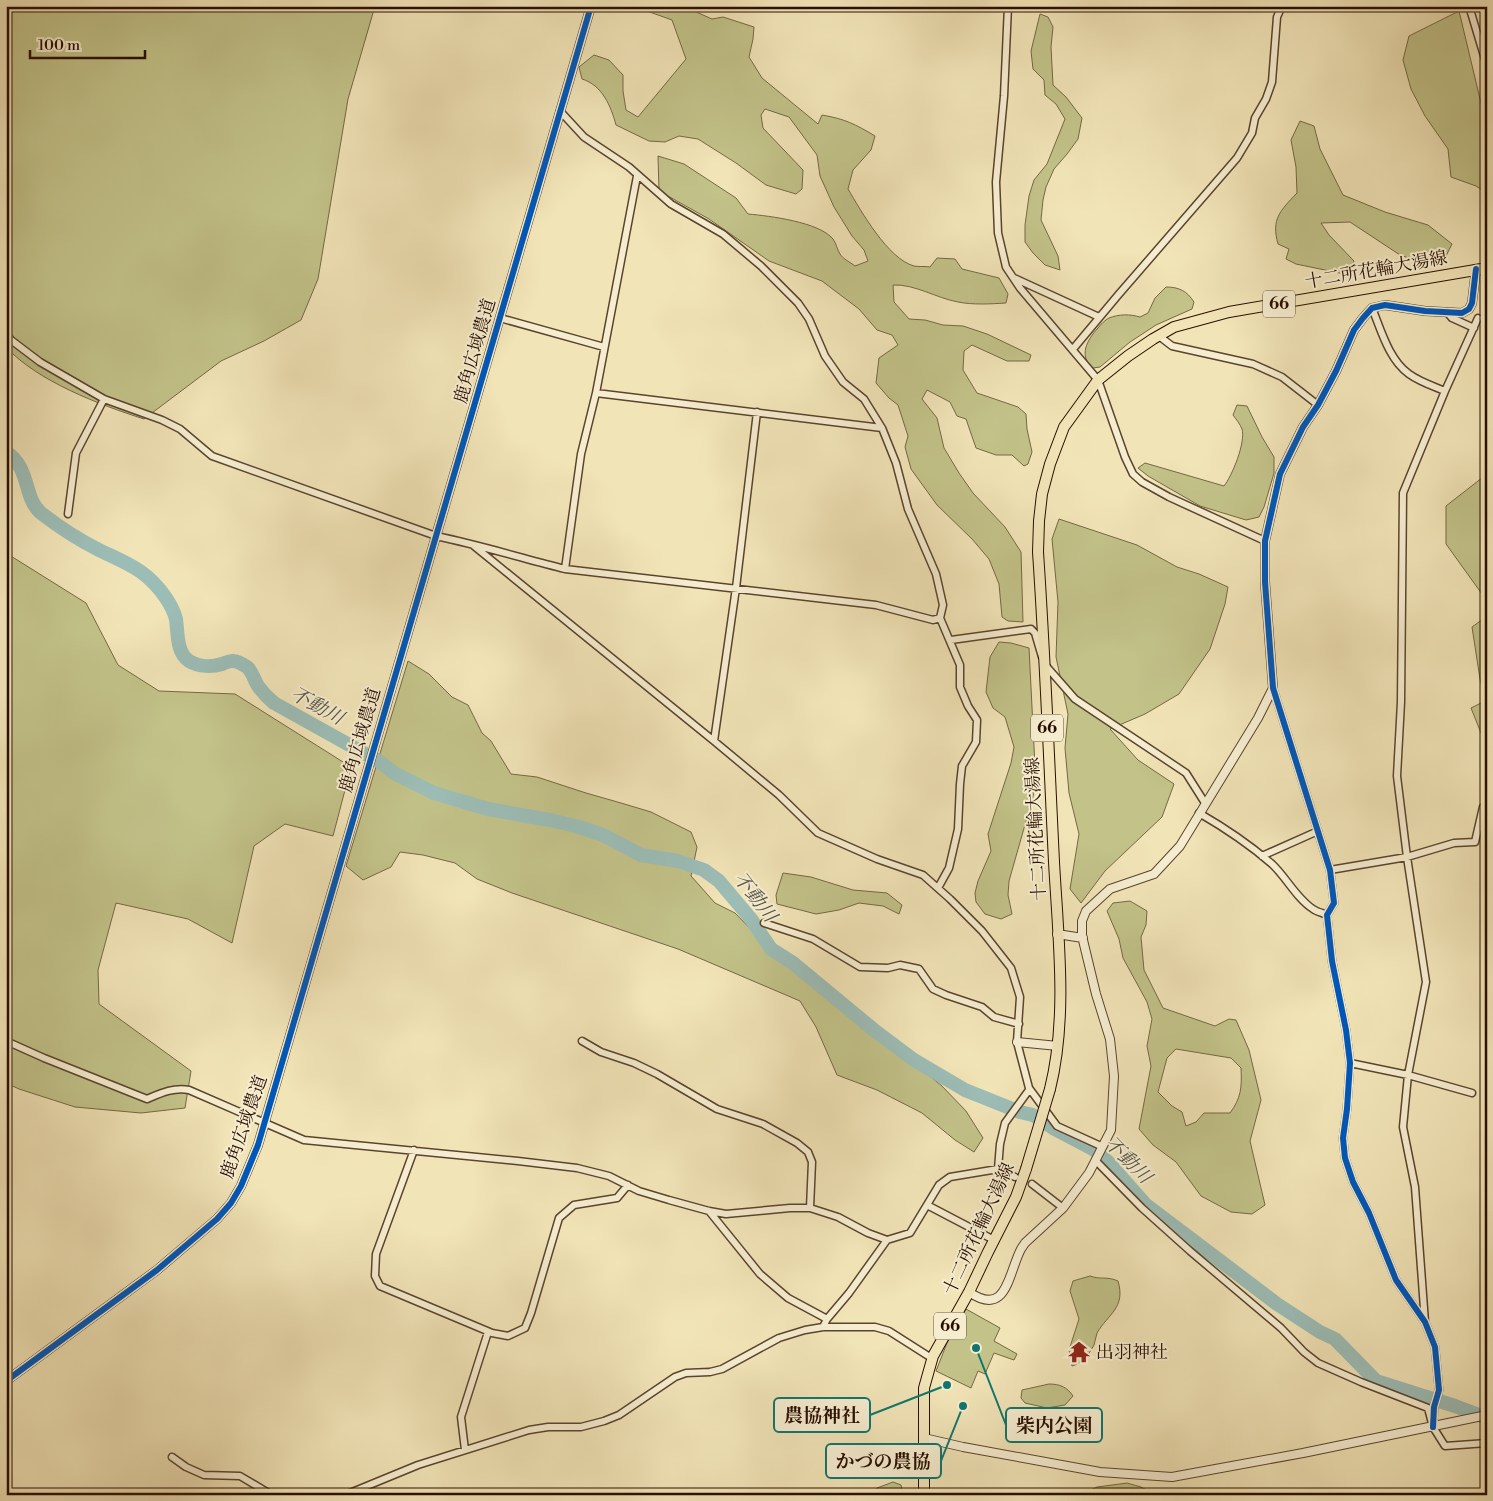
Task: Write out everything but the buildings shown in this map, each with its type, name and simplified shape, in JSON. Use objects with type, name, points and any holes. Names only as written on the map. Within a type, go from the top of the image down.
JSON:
[{"type":"main road","name":"十二所花輪大湯線","points":[[924,1495],[924,1388],[933,1359],[1016,1197],[1050,1089],[1058,1046],[1059,984],[1057,934],[1038,552],[1042,494],[1055,449],[1064,427],[1098,380],[1128,356],[1174,327],[1229,312],[1482,269]]},
{"type":"street","name":"鹿角広域農道","points":[[6,1381],[157,1270],[217,1219],[241,1186],[258,1145],[591,6]]},
{"type":"street","points":[[1008,6],[1004,96],[996,182],[996,209],[1000,246],[1006,267],[1020,288],[1098,380],[1125,457],[1133,474],[1142,482],[1169,497],[1265,541]]},
{"type":"street","points":[[1073,349],[1237,158],[1252,133],[1255,118],[1266,99],[1272,82],[1277,17],[1282,6]]},
{"type":"street","points":[[1469,6],[1487,66]]},
{"type":"street","points":[[560,112],[584,137],[629,167],[671,204],[723,234],[761,266],[798,303],[809,319],[825,356],[843,382],[864,399],[882,428],[896,463],[908,509],[936,574],[943,605],[940,618],[951,640],[960,665],[960,687],[968,706],[977,720],[976,742],[962,766],[958,829],[949,868],[938,888]]},
{"type":"street","points":[[565,568],[581,454],[596,393],[637,176]]},
{"type":"street","points":[[1433,1427],[1434,1407],[1439,1390],[1435,1347],[1425,1322],[1396,1280],[1369,1214],[1353,1182],[1345,1158],[1343,1138],[1350,1063],[1346,1030],[1332,961],[1327,915],[1334,903],[1330,870],[1273,688],[1264,582],[1265,541],[1280,474],[1303,427],[1336,371],[1354,330],[1363,318],[1372,308],[1385,305],[1462,313],[1469,309],[1472,303],[1482,269]]},
{"type":"street","points":[[1013,277],[1099,318]]},
{"type":"street","points":[[1372,308],[1388,345],[1398,362],[1408,373],[1445,391]]},
{"type":"street","points":[[1447,312],[1452,318],[1474,328]]},
{"type":"street","points":[[500,318],[604,347]]},
{"type":"street","points":[[1425,1322],[1415,1187],[1403,1127],[1408,1075],[1426,982],[1407,856],[1398,776],[1401,702],[1403,494],[1445,391],[1478,318]]},
{"type":"street","points":[[6,333],[40,362],[104,399],[162,420],[180,429],[212,456],[436,536],[471,543],[516,557],[565,568],[876,605],[933,620],[940,618]]},
{"type":"street","points":[[1159,336],[1172,346],[1222,356],[1260,367],[1282,377],[1318,404]]},
{"type":"street","points":[[596,393],[882,428]]},
{"type":"street","points":[[68,514],[76,453],[104,399]]},
{"type":"street","points":[[714,741],[736,588],[757,412]]},
{"type":"street","points":[[471,543],[779,795],[818,833],[877,859],[923,875],[938,888],[982,931],[1011,968],[1020,997],[1017,1042],[1029,1090],[1057,1126],[1100,1154],[1142,1208],[1225,1282],[1281,1328],[1304,1352],[1318,1363],[1360,1382],[1428,1408],[1433,1427],[1445,1446],[1487,1443]]},
{"type":"street","points":[[951,640],[1031,629],[1034,632],[1044,663],[1075,699],[1186,773],[1206,803]]},
{"type":"street","points":[[969,1292],[986,1301],[994,1300],[1001,1296],[1006,1288],[1017,1258],[1026,1243],[1063,1208],[1100,1154],[1112,1130],[1114,1076],[1110,1039],[1096,994],[1083,938],[1082,921],[1086,911],[1110,889],[1154,874],[1180,846],[1258,718],[1273,688]]},
{"type":"street","points":[[1330,870],[1407,856],[1454,843],[1475,842],[1483,807]]},
{"type":"street","points":[[1200,813],[1252,847],[1274,866],[1314,910],[1327,915]]},
{"type":"street","points":[[1262,856],[1318,831]]},
{"type":"street","points":[[764,923],[813,939],[860,966],[888,968],[900,965],[918,969],[933,989],[946,996],[982,1008],[994,1017],[1019,1024]]},
{"type":"street","points":[[1057,934],[1083,938]]},
{"type":"street","points":[[6,1041],[147,1099],[180,1088],[189,1090],[304,1140],[577,1168],[609,1176],[639,1191],[709,1212],[726,1214],[810,1208],[838,1217],[868,1233],[887,1240],[910,1233],[939,1185],[950,1177],[998,1169],[1015,1177]]},
{"type":"street","points":[[582,1041],[601,1052],[634,1063],[657,1074],[717,1109],[763,1124],[797,1143],[808,1152],[812,1162],[810,1208]]},
{"type":"street","points":[[1017,1042],[1058,1046]]},
{"type":"street","points":[[1350,1063],[1408,1075],[1472,1093]]},
{"type":"street","points":[[998,1169],[1002,1132],[1011,1114],[1029,1090]]},
{"type":"street","points":[[414,1150],[376,1254],[375,1276],[380,1286],[488,1332],[508,1336],[525,1328],[559,1218],[574,1205],[617,1198],[628,1185]]},
{"type":"street","points":[[1032,1184],[1063,1208]]},
{"type":"street","points":[[927,1205],[994,1240]]},
{"type":"street","points":[[709,1212],[760,1274],[788,1298],[827,1319]]},
{"type":"street","points":[[823,1328],[827,1319],[849,1293],[887,1240]]},
{"type":"street","points":[[345,1495],[418,1465],[529,1430],[548,1427],[581,1427],[604,1421],[620,1415],[675,1377],[722,1369],[779,1338],[805,1330],[875,1327],[889,1332],[933,1359]]},
{"type":"street","points":[[465,1450],[461,1417],[488,1332]]},
{"type":"street","points":[[924,1438],[1100,1472],[1172,1477],[1487,1415]]},
{"type":"street","points":[[172,1457],[186,1467],[204,1475],[240,1476],[272,1495]]},
{"type":"green space","points":[[6,6],[375,6],[348,99],[318,279],[301,320],[264,341],[221,361],[144,419],[108,407],[70,391],[34,371],[6,347]]},
{"type":"green space","points":[[633,6],[683,6],[712,19],[723,17],[754,27],[749,57],[762,78],[818,124],[822,115],[837,118],[850,122],[875,136],[871,150],[853,170],[848,189],[885,244],[904,262],[914,266],[930,267],[937,258],[955,259],[962,269],[999,278],[1008,294],[1006,303],[964,303],[901,285],[893,285],[894,302],[909,319],[925,320],[943,325],[963,326],[987,334],[1031,355],[1029,361],[1007,361],[972,345],[964,351],[963,370],[977,393],[1018,407],[1026,414],[1032,452],[1028,464],[1024,466],[1012,455],[996,455],[976,448],[966,419],[957,416],[950,402],[927,390],[922,399],[937,418],[944,448],[959,473],[973,493],[1005,527],[1021,552],[1023,622],[1008,621],[1002,617],[999,584],[989,559],[972,539],[937,505],[911,469],[905,447],[908,436],[898,405],[876,383],[879,358],[898,345],[892,335],[877,330],[859,309],[822,281],[769,261],[709,219],[659,191],[658,156],[684,164],[736,198],[748,214],[794,221],[817,228],[833,239],[841,256],[855,266],[868,261],[864,250],[852,236],[834,207],[820,176],[817,155],[789,117],[765,109],[761,115],[763,128],[803,170],[802,189],[796,194],[766,185],[698,139],[679,136],[665,142],[649,141],[616,125],[605,97],[595,86],[582,79],[579,67],[594,55],[609,60],[623,75],[626,110],[638,117],[686,59],[672,20]]},
{"type":"green space","points":[[1459,11],[1487,128],[1487,193],[1476,186],[1451,177],[1448,149],[1425,116],[1411,89],[1403,60],[1409,36]]},
{"type":"green space","points":[[1040,14],[1048,17],[1053,27],[1051,47],[1053,85],[1066,97],[1082,118],[1078,139],[1054,169],[1046,187],[1043,200],[1041,220],[1058,256],[1060,270],[1045,265],[1025,242],[1029,196],[1034,180],[1047,164],[1065,119],[1056,104],[1045,95],[1044,80],[1033,69],[1031,51]]},
{"type":"green space","points":[[1300,121],[1314,126],[1320,149],[1343,195],[1385,212],[1428,225],[1452,244],[1443,262],[1428,265],[1400,255],[1350,222],[1321,223],[1329,235],[1354,261],[1349,275],[1296,264],[1286,259],[1289,249],[1278,244],[1276,222],[1282,210],[1297,193],[1296,167],[1291,140]]},
{"type":"green space","points":[[1166,287],[1185,292],[1194,302],[1192,309],[1156,325],[1130,342],[1100,367],[1093,368],[1088,363],[1085,353],[1090,338],[1100,325],[1113,317],[1132,315],[1140,317],[1148,313],[1155,298]]},
{"type":"green space","points":[[1237,405],[1247,406],[1274,457],[1274,473],[1264,507],[1259,517],[1246,520],[1200,506],[1148,476],[1138,468],[1145,463],[1224,486],[1234,467],[1242,442],[1242,429],[1233,415]]},
{"type":"green space","points":[[1487,474],[1487,601],[1446,544],[1446,506]]},
{"type":"green space","points":[[1059,519],[1137,545],[1177,567],[1199,574],[1228,587],[1225,604],[1210,649],[1179,694],[1145,714],[1110,729],[1138,760],[1174,784],[1162,817],[1105,871],[1081,903],[1070,889],[1079,834],[1069,793],[1065,748],[1068,714],[1056,657],[1058,602],[1052,539]]},
{"type":"green space","points":[[6,553],[86,603],[118,665],[159,691],[235,694],[351,767],[333,836],[285,824],[254,846],[232,943],[188,919],[116,903],[98,970],[99,1004],[191,1071],[185,1108],[141,1113],[75,1107],[6,1083]]},
{"type":"green space","points":[[1486,617],[1487,748],[1471,708],[1485,701],[1472,627]]},
{"type":"green space","points":[[999,642],[1029,648],[1036,786],[1009,881],[1008,895],[1012,914],[1001,919],[985,914],[976,902],[975,893],[991,851],[988,834],[1011,763],[1014,747],[1005,717],[993,708],[986,692],[990,657]]},
{"type":"green space","points":[[408,661],[429,674],[452,697],[468,705],[482,733],[491,741],[511,774],[537,777],[651,812],[691,832],[697,847],[691,876],[715,903],[735,913],[767,946],[942,1086],[966,1111],[983,1138],[974,1152],[955,1140],[922,1113],[877,1090],[837,1075],[816,1027],[800,1001],[678,949],[512,893],[477,879],[455,863],[423,855],[400,852],[391,867],[363,880],[346,866]]},
{"type":"green space","points":[[783,873],[811,877],[853,890],[887,893],[902,905],[899,914],[883,906],[859,903],[839,910],[816,914],[777,904],[776,895]]},
{"type":"green space","points":[[1130,901],[1147,911],[1146,925],[1141,937],[1144,970],[1163,1008],[1215,1026],[1229,1019],[1236,1020],[1249,1050],[1261,1100],[1250,1141],[1265,1205],[1252,1214],[1231,1212],[1201,1196],[1176,1162],[1153,1145],[1139,1129],[1151,1066],[1147,1046],[1152,1019],[1147,1002],[1123,958],[1119,939],[1107,911],[1113,903]],"holes":[[[1176,1049],[1231,1058],[1241,1068],[1240,1092],[1234,1108],[1230,1113],[1204,1113],[1196,1122],[1186,1126],[1182,1112],[1172,1106],[1158,1092],[1167,1058]]]},
{"type":"green space","points":[[1090,1276],[1118,1281],[1120,1298],[1115,1310],[1097,1333],[1090,1352],[1076,1365],[1072,1366],[1069,1350],[1079,1319],[1070,1291],[1073,1281]]},
{"type":"green space","points":[[966,1309],[1000,1328],[994,1341],[1017,1354],[1014,1360],[994,1353],[985,1374],[978,1371],[971,1388],[936,1371],[947,1343]]},
{"type":"green space","points":[[1049,1384],[1063,1387],[1073,1396],[1065,1405],[1047,1408],[1025,1403],[1021,1398],[1022,1390]]},
{"type":"green space","points":[[893,1482],[901,1485],[903,1495],[873,1495],[877,1488]]},
{"type":"green space","points":[[1127,1483],[1141,1487],[1156,1495],[1081,1495],[1097,1487]]},
{"type":"waterway","name":"不動川","points":[[6,452],[19,466],[31,499],[41,513],[84,542],[144,574],[159,588],[173,610],[180,647],[189,661],[205,666],[218,665],[229,661],[242,664],[249,669],[258,686],[274,703],[380,762],[394,773],[434,793],[488,809],[576,826],[603,835],[641,855],[678,861],[704,870],[719,881],[751,919],[771,949],[793,963],[874,1030],[914,1060],[965,1090],[1020,1112],[1033,1115],[1093,1149],[1107,1161],[1145,1204],[1277,1304],[1320,1332],[1335,1339],[1376,1381],[1487,1418]]},
{"type":"cycle path","points":[[6,1381],[157,1270],[217,1219],[231,1203],[241,1186],[258,1145],[591,6]]},
{"type":"cycle path","points":[[1433,1427],[1434,1407],[1439,1390],[1435,1347],[1425,1322],[1396,1280],[1369,1213],[1353,1182],[1345,1158],[1343,1138],[1350,1063],[1346,1030],[1332,961],[1327,915],[1334,903],[1330,870],[1273,688],[1265,582],[1265,541],[1280,474],[1303,427],[1318,405],[1336,371],[1354,330],[1363,318],[1372,308],[1385,305],[1425,311],[1462,313],[1469,309],[1472,303],[1476,269]]},
{"type":"place","name":"柴内公園","points":[[976,1348]]},
{"type":"place","name":"出羽神社","points":[[1079,1352]]},
{"type":"place","name":"農協神社","points":[[947,1385]]},
{"type":"place","name":"かづの農協","points":[[963,1406]]}]
